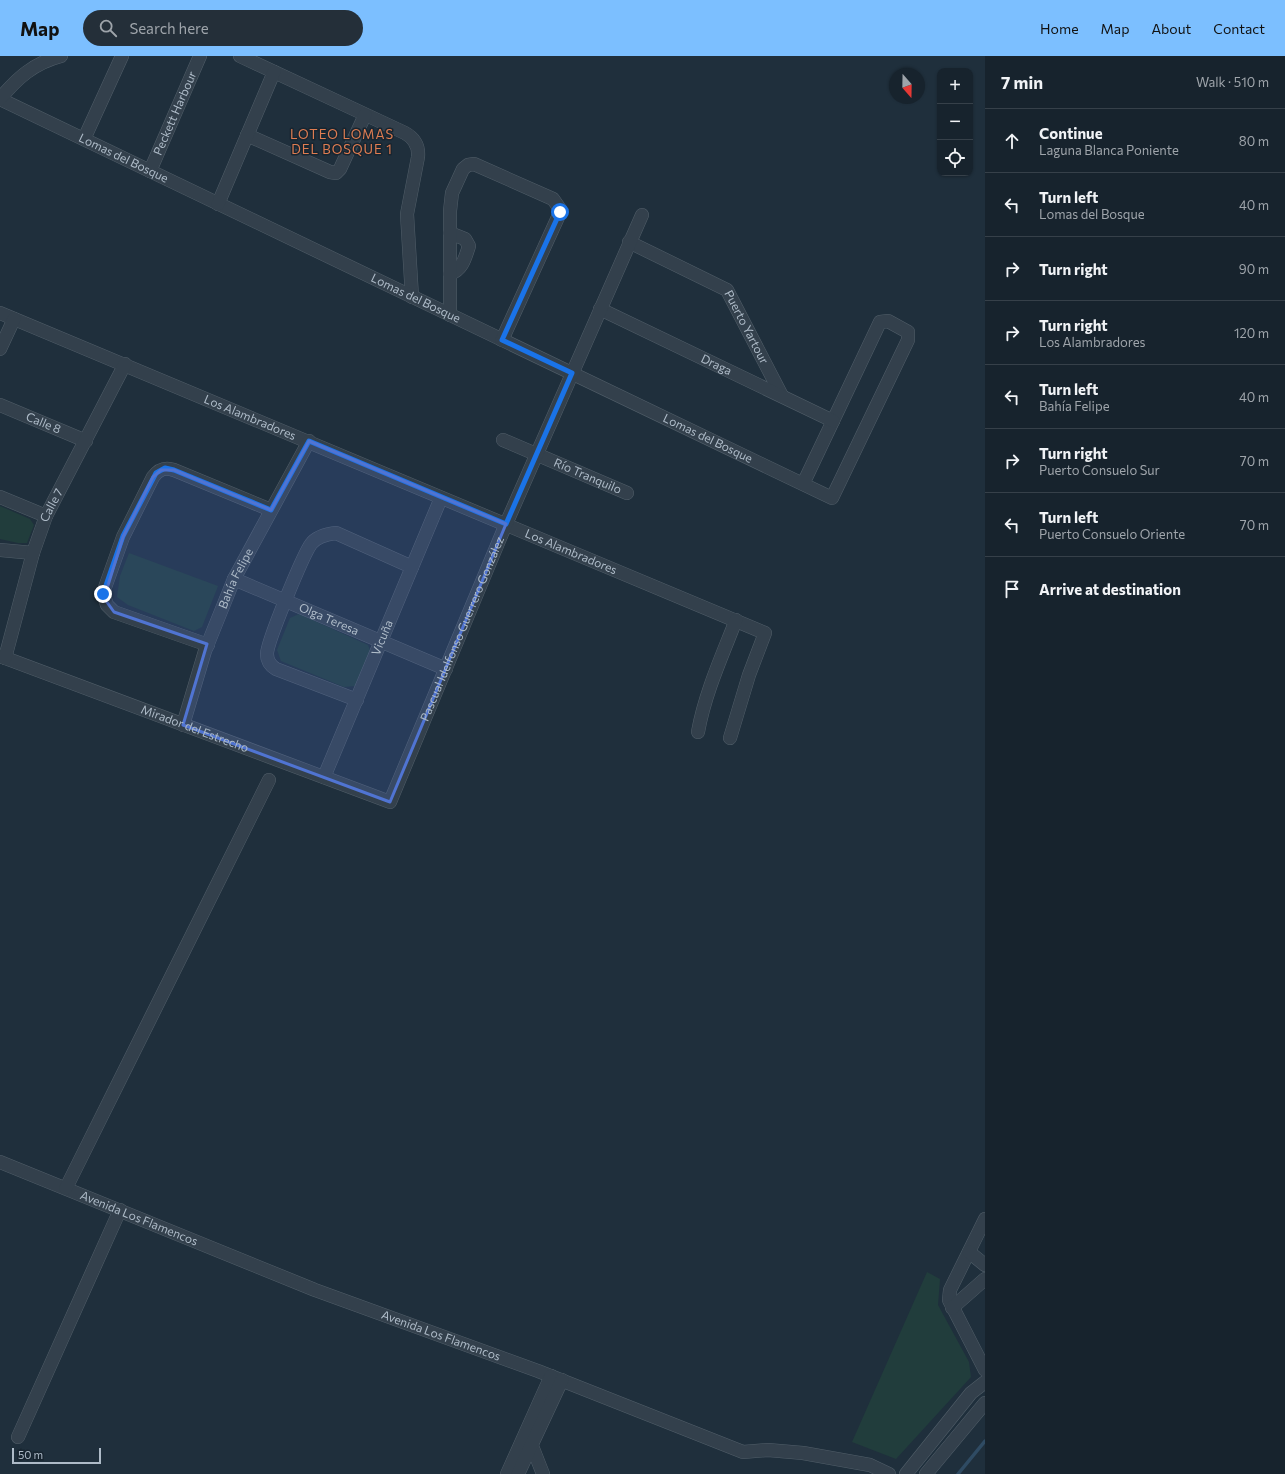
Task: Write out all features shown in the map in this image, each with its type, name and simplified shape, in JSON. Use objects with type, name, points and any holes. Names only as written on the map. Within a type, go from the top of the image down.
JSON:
[{"type":"street","points":[[0,99],[14,82],[31,68],[61,56]]},
{"type":"street","points":[[84,139],[122,56]]},
{"type":"street","name":"Peckett Harbour","points":[[150,171],[200,56]]},
{"type":"street","points":[[240,56],[404,132],[416,143],[418,153],[407,214],[412,297]]},
{"type":"street","points":[[218,204],[274,72]]},
{"type":"street","name":"Lomas del Bosque","points":[[0,99],[832,498],[908,340],[908,332],[888,321],[880,322],[833,421]]},
{"type":"street","points":[[247,135],[330,172],[336,173],[340,169],[366,115]]},
{"type":"street","points":[[450,315],[450,233],[452,193],[463,169],[468,165],[474,164],[553,199],[559,205],[559,215],[502,340]]},
{"type":"street","name":"Pascual Idelfonso Guerrero González","points":[[390,802],[506,524],[642,215]]},
{"type":"street","points":[[450,233],[465,239],[469,246],[464,262],[458,271],[450,274]]},
{"type":"street","name":"Puerto Yartour","points":[[630,242],[724,288],[730,293],[782,396]]},
{"type":"street","name":"Draga","points":[[600,309],[833,421]]},
{"type":"street","name":"Los Alambradores","points":[[0,313],[126,364],[441,498],[765,633],[749,675],[730,738]]},
{"type":"street","points":[[0,349],[14,319]]},
{"type":"street","name":"Calle 7","points":[[3,657],[33,553],[46,516],[126,364]]},
{"type":"street","name":"Calle 8","points":[[0,405],[86,441]]},
{"type":"street","points":[[803,484],[833,421]]},
{"type":"street","name":"Río Tranquilo","points":[[503,440],[627,493]]},
{"type":"street","name":"Bahía Felipe","points":[[183,725],[208,645],[234,580],[309,441]]},
{"type":"street","points":[[208,645],[114,612],[107,605],[103,594],[123,536],[153,477],[160,470],[170,468],[271,510]]},
{"type":"street","points":[[0,497],[46,516]]},
{"type":"street","name":"Vicuña","points":[[324,777],[441,498]]},
{"type":"street","points":[[357,700],[276,669],[269,663],[267,650],[285,601],[311,544],[323,535],[336,533],[412,567]]},
{"type":"street","points":[[0,550],[33,553]]},
{"type":"street","name":"Olga Teresa","points":[[234,580],[446,669]]},
{"type":"street","points":[[698,732],[701,716],[714,675],[736,620]]},
{"type":"street","name":"Mirador del Estrecho","points":[[3,657],[390,802]]},
{"type":"street","points":[[66,1188],[270,780]]},
{"type":"street","name":"Avenida Los Flamencos","points":[[0,1162],[315,1290],[556,1378],[743,1452],[768,1450],[803,1453],[870,1465],[889,1474]]},
{"type":"street","points":[[18,1437],[120,1210]]},
{"type":"street","points":[[985,1219],[950,1290],[949,1300],[985,1370]]},
{"type":"street","points":[[969,1252],[985,1265]]},
{"type":"street","points":[[952,1308],[985,1279]]},
{"type":"street","points":[[518,1474],[532,1446],[556,1378]]},
{"type":"street","points":[[507,1474],[556,1378]]},
{"type":"street","points":[[906,1474],[970,1393],[985,1382]]},
{"type":"street","points":[[926,1474],[985,1403]]},
{"type":"street","points":[[532,1446],[543,1474]]},
{"type":"highlighted area","points":[[309,441],[506,524],[390,802],[183,725],[207,644],[114,612],[104,598],[123,537],[153,477],[161,470],[174,470],[271,510]]},
{"type":"green space","points":[[0,506],[30,519],[34,525],[27,543],[18,543],[0,539]]},
{"type":"green space","points":[[129,553],[218,586],[202,627],[194,631],[128,605],[117,597],[120,576]]},
{"type":"green space","points":[[299,614],[368,645],[370,650],[355,686],[344,687],[281,661],[277,650],[290,618]]},
{"type":"green space","points":[[927,1272],[940,1279],[938,1305],[969,1362],[971,1377],[896,1459],[852,1442]]},
{"type":"waterway","points":[[958,1474],[985,1441]]},
{"type":"district","name":"LOTEO LOMAS DEL BOSQUE 1","points":[[342,142]]},
{"type":"route","points":[[103,594],[110,568],[123,536],[153,477],[160,470],[170,468],[271,510],[309,441],[441,498],[506,524],[572,373],[502,340],[560,212]]}]
